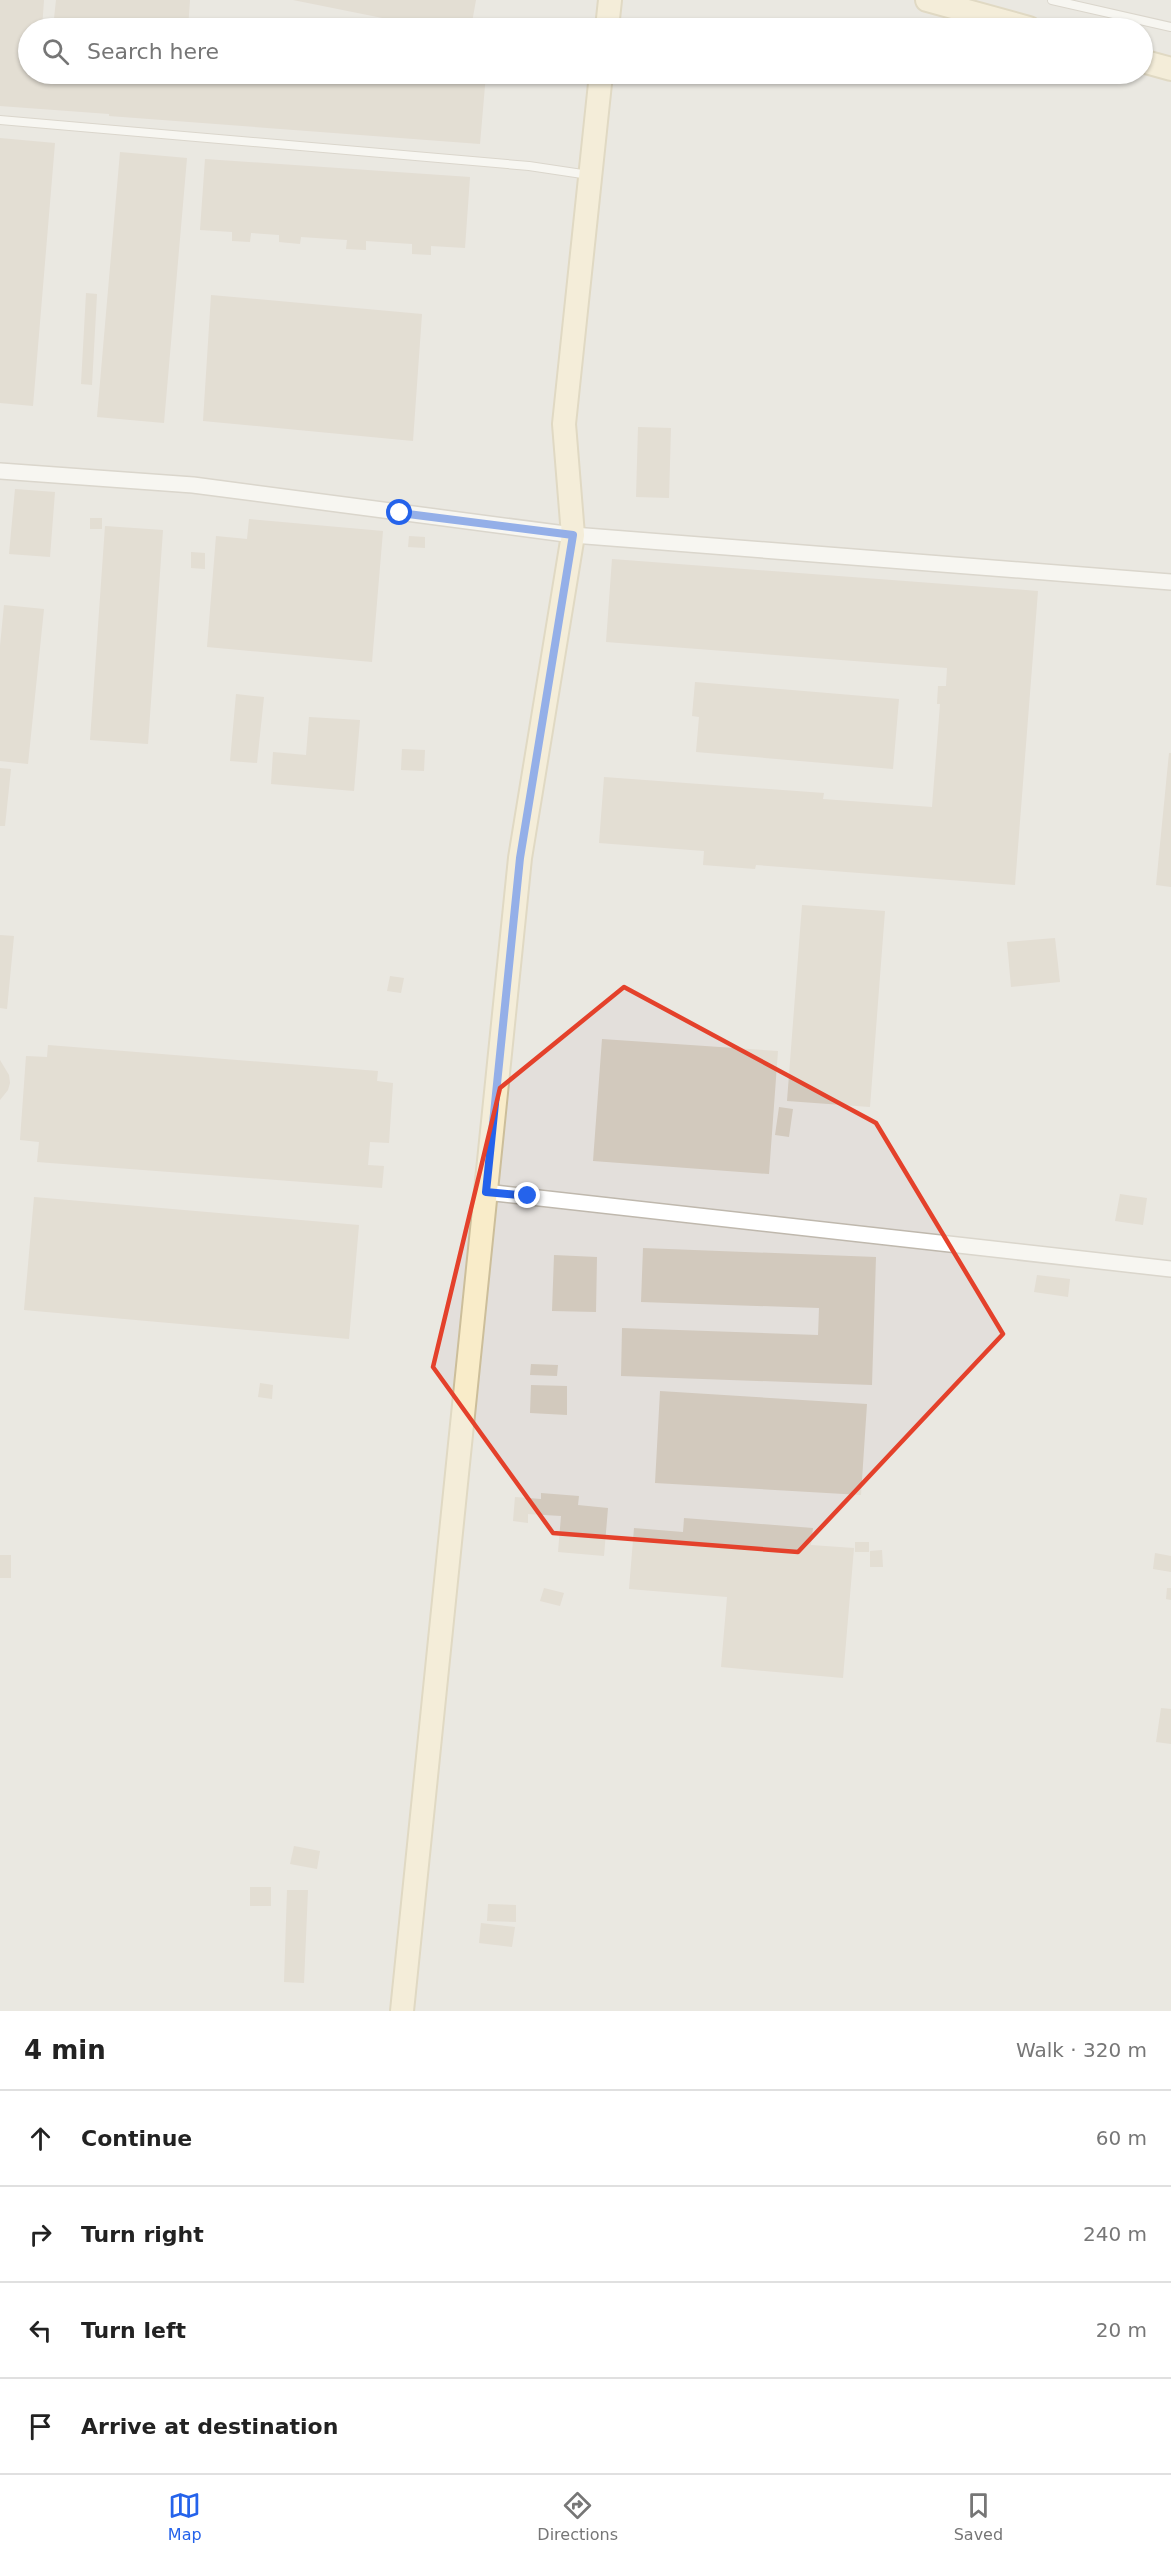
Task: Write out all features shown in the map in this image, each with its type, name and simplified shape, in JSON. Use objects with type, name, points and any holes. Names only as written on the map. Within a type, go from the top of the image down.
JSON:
[{"type":"street","points":[[608,18],[610,0]]},
{"type":"street","points":[[927,0],[993,18]]},
{"type":"street","points":[[1153,64],[1171,69]]},
{"type":"street","points":[[402,2011],[520,858],[573,535],[564,424],[600,84]]},
{"type":"street","points":[[0,471],[193,485],[573,535],[1171,582]]},
{"type":"street","points":[[486,1192],[1171,1269]]},
{"type":"lane","points":[[1052,0],[1131,18]]},
{"type":"lane","points":[[1153,23],[1171,27]]},
{"type":"lane","points":[[0,120],[529,166],[590,175]]},
{"type":"highlighted area","points":[[624,987],[876,1123],[1003,1334],[798,1552],[553,1533],[433,1367],[500,1088]]},
{"type":"shaded area","points":[[0,0],[1171,0],[1171,2011],[0,2011]]},
{"type":"building","points":[[0,0],[44,0],[43,18],[18,18],[18,84],[485,84],[480,144],[0,106]]},
{"type":"building","points":[[56,0],[190,0],[189,18],[54,18]]},
{"type":"building","points":[[293,0],[476,0],[473,18],[382,18]]},
{"type":"building","points":[[0,138],[55,143],[33,406],[0,403]]},
{"type":"building","points":[[120,152],[187,158],[164,423],[97,417]]},
{"type":"building","points":[[205,159],[470,177],[465,248],[431,246],[431,255],[412,254],[412,244],[366,241],[366,250],[346,249],[347,240],[301,237],[300,244],[279,242],[279,235],[251,233],[250,242],[232,241],[232,232],[200,230]]},
{"type":"building","points":[[86,293],[97,294],[92,385],[81,384]]},
{"type":"building","points":[[211,295],[422,314],[413,441],[203,421]]},
{"type":"building","points":[[638,427],[671,428],[669,498],[636,497]]},
{"type":"building","points":[[15,489],[55,492],[50,557],[9,554]]},
{"type":"building","points":[[90,518],[102,518],[102,529],[90,529]]},
{"type":"building","points":[[249,519],[383,531],[372,662],[207,647],[216,536],[247,539]]},
{"type":"building","points":[[105,526],[163,530],[148,744],[90,740]]},
{"type":"building","points":[[409,536],[425,537],[425,548],[408,547]]},
{"type":"building","points":[[191,552],[205,553],[205,569],[191,568]]},
{"type":"building","points":[[612,559],[1038,591],[1015,885],[756,865],[755,869],[703,865],[704,851],[599,843],[604,777],[824,793],[823,799],[932,807],[940,704],[937,704],[938,686],[946,686],[947,668],[606,642]]},
{"type":"building","points":[[4,605],[44,609],[28,764],[0,761],[0,646]]},
{"type":"building","points":[[695,682],[899,699],[893,769],[696,752],[699,717],[692,716]]},
{"type":"building","points":[[236,694],[264,697],[257,763],[230,761]]},
{"type":"building","points":[[309,717],[360,720],[354,791],[271,784],[273,752],[306,755]]},
{"type":"building","points":[[402,749],[425,750],[424,771],[401,770]]},
{"type":"building","points":[[1169,753],[1171,753],[1171,887],[1156,885]]},
{"type":"building","points":[[0,768],[11,769],[5,826],[0,826]]},
{"type":"building","points":[[802,905],[885,911],[870,1107],[787,1101]]},
{"type":"building","points":[[0,935],[14,936],[7,1009],[0,1008]]},
{"type":"building","points":[[1055,938],[1060,982],[1011,987],[1007,942]]},
{"type":"building","points":[[390,976],[404,978],[401,993],[387,991]]},
{"type":"building","points":[[602,1039],[778,1051],[769,1174],[593,1161]]},
{"type":"building","points":[[48,1045],[378,1071],[377,1081],[393,1083],[389,1143],[370,1142],[368,1165],[384,1166],[382,1188],[37,1162],[39,1142],[20,1140],[26,1056],[47,1057]]},
{"type":"building","points":[[0,1060],[9,1075],[10,1083],[8,1090],[0,1100]]},
{"type":"building","points":[[779,1107],[793,1109],[789,1137],[775,1135]]},
{"type":"building","points":[[1120,1194],[1147,1198],[1143,1225],[1115,1221]]},
{"type":"building","points":[[34,1197],[359,1225],[349,1339],[24,1310]]},
{"type":"building","points":[[643,1248],[876,1257],[872,1385],[621,1376],[622,1328],[818,1335],[819,1308],[641,1302]]},
{"type":"building","points":[[554,1255],[597,1257],[596,1312],[552,1311]]},
{"type":"building","points":[[1037,1275],[1070,1279],[1068,1297],[1034,1292]]},
{"type":"building","points":[[531,1364],[558,1365],[557,1376],[530,1375]]},
{"type":"building","points":[[260,1383],[273,1385],[272,1399],[258,1397]]},
{"type":"building","points":[[531,1385],[567,1386],[567,1415],[530,1413]]},
{"type":"building","points":[[660,1391],[867,1404],[861,1495],[655,1483]]},
{"type":"building","points":[[541,1493],[579,1496],[578,1505],[608,1508],[604,1556],[558,1552],[561,1516],[528,1514],[528,1523],[513,1521],[515,1497],[541,1499]]},
{"type":"building","points":[[684,1518],[813,1528],[811,1545],[854,1548],[843,1678],[721,1667],[727,1597],[629,1589],[634,1528],[683,1532]]},
{"type":"building","points":[[855,1542],[869,1542],[869,1552],[855,1552]]},
{"type":"building","points":[[882,1550],[883,1567],[870,1567],[870,1551]]},
{"type":"building","points":[[1155,1553],[1171,1556],[1171,1572],[1153,1569]]},
{"type":"building","points":[[0,1555],[11,1555],[11,1578],[0,1578]]},
{"type":"building","points":[[544,1588],[564,1593],[560,1606],[540,1601]]},
{"type":"building","points":[[1167,1588],[1171,1588],[1171,1600],[1166,1599]]},
{"type":"building","points":[[1161,1708],[1171,1709],[1171,1744],[1156,1742]]},
{"type":"building","points":[[294,1846],[320,1851],[317,1869],[290,1864]]},
{"type":"building","points":[[250,1887],[271,1887],[271,1906],[250,1906]]},
{"type":"building","points":[[287,1890],[308,1890],[304,1983],[284,1982]]},
{"type":"building","points":[[488,1904],[516,1905],[516,1922],[487,1921]]},
{"type":"building","points":[[481,1923],[515,1927],[512,1947],[479,1943]]},
{"type":"route","points":[[400,513],[573,535],[520,858],[486,1192],[528,1196]]}]
